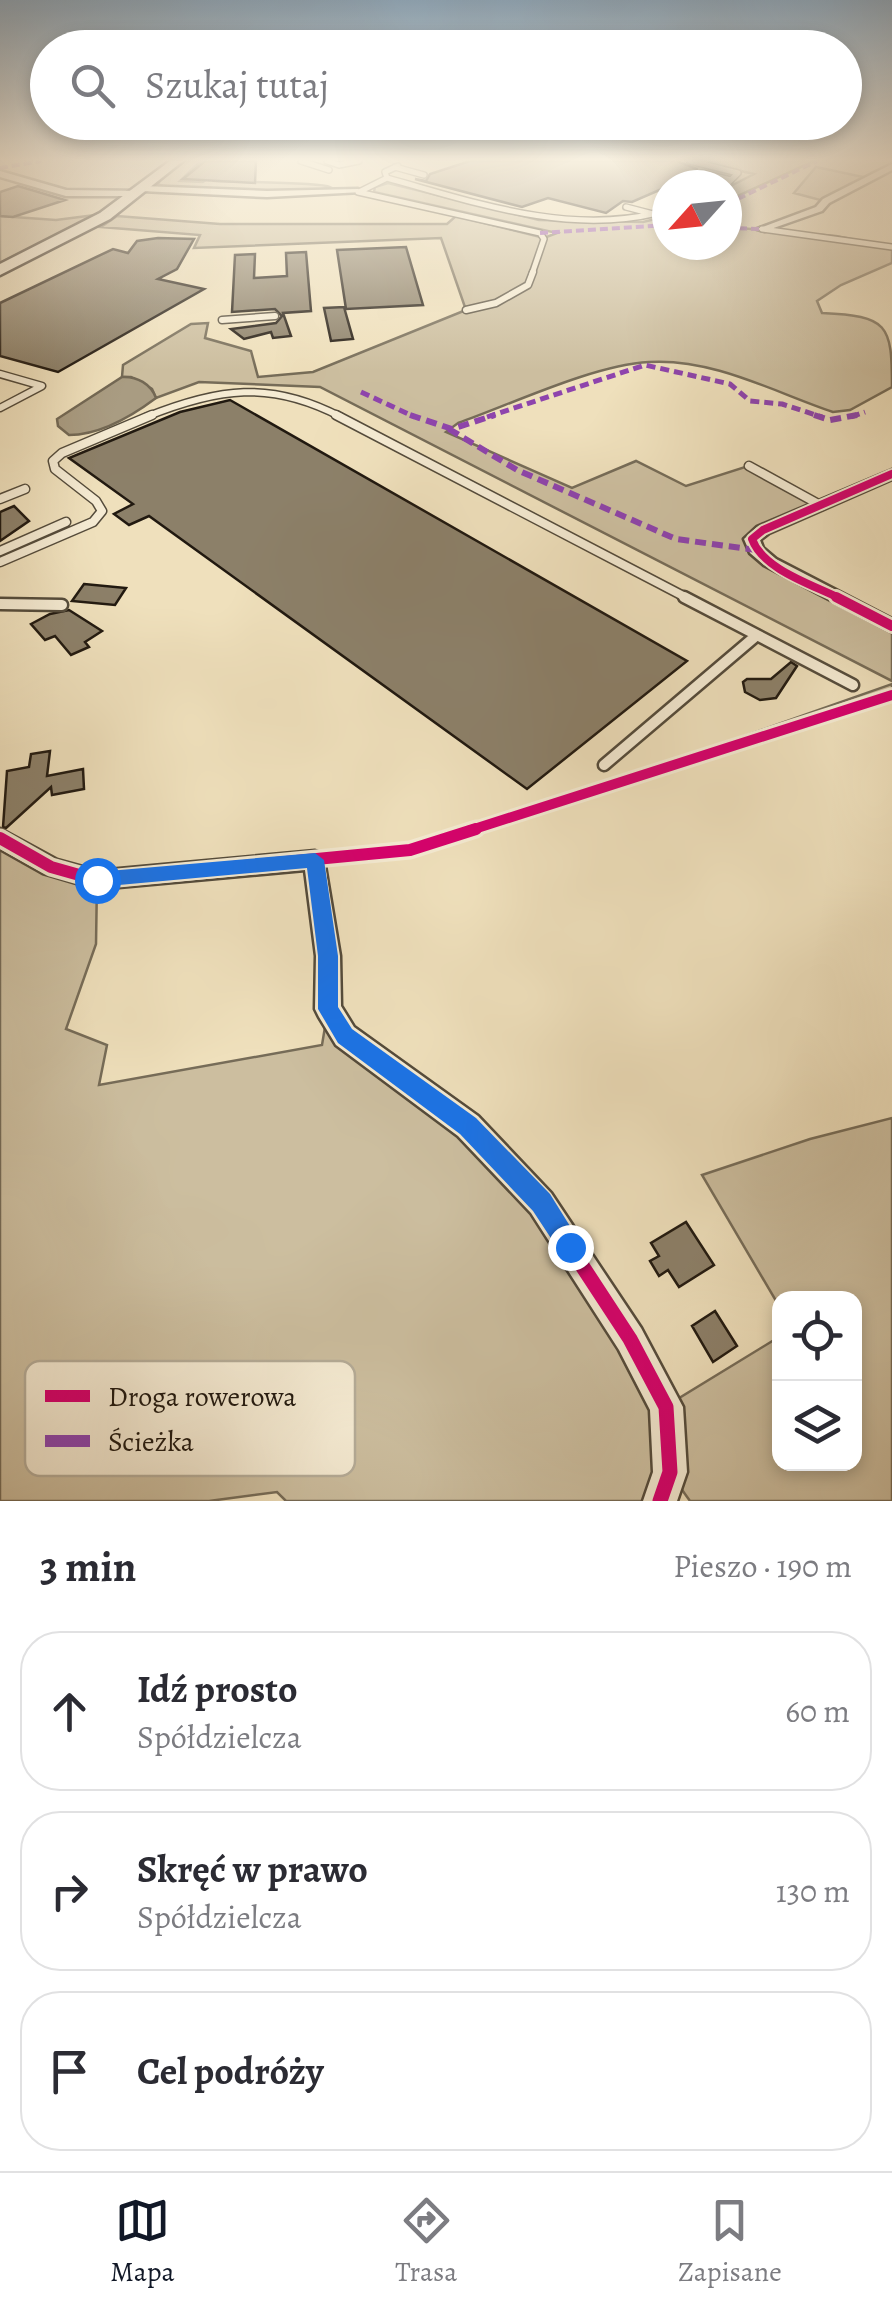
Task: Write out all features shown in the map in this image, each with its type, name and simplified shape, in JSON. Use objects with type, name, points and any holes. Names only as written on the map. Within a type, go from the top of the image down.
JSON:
[{"type":"street","points":[[0,270],[80,231]]},
{"type":"street","points":[[892,474],[752,539],[756,550],[770,562],[892,626]]},
{"type":"street","points":[[0,838],[51,868],[97,880],[315,860],[328,956],[328,1009],[345,1036],[468,1126],[541,1203],[630,1339],[666,1407],[670,1472],[660,1501]]},
{"type":"lane","points":[[466,310],[496,303],[528,285],[544,239],[531,231]]},
{"type":"lane","points":[[770,231],[892,248]]},
{"type":"lane","points":[[222,320],[275,316]]},
{"type":"lane","points":[[0,374],[42,386],[1,409]]},
{"type":"lane","points":[[0,562],[93,522],[102,511],[96,501],[55,469],[53,462],[62,453],[219,392],[287,393],[306,399],[853,685]]},
{"type":"lane","points":[[749,466],[822,506]]},
{"type":"lane","points":[[0,499],[24,489]]},
{"type":"lane","points":[[0,551],[66,522]]},
{"type":"lane","points":[[0,604],[62,605]]},
{"type":"lane","points":[[604,765],[757,635]]},
{"type":"shaded area","points":[[0,231],[63,231],[0,263]]},
{"type":"shaded area","points":[[151,231],[516,231],[544,238],[557,233],[548,231],[652,231],[652,260],[742,260],[742,231],[836,236],[892,247],[892,263],[841,285],[817,301],[822,313],[873,321],[887,337],[892,387],[850,410],[833,412],[696,365],[649,362],[578,378],[458,423],[446,432],[572,488],[636,461],[686,486],[745,467],[813,504],[749,544],[892,629],[892,681],[320,387],[199,382],[156,398],[152,389],[131,377],[122,377],[123,365],[191,324],[208,323],[205,338],[251,351],[258,377],[313,372],[466,310],[441,238],[194,248],[200,235]]},
{"type":"shaded area","points":[[122,377],[143,382],[156,398],[126,418],[92,432],[69,435],[58,426],[57,419]]},
{"type":"shaded area","points":[[892,684],[892,695],[523,814]]},
{"type":"shaded area","points":[[0,838],[97,880],[96,944],[66,1029],[107,1045],[99,1085],[322,1045],[328,1009],[541,1203],[666,1406],[772,1341],[772,1471],[862,1471],[862,1291],[772,1291],[772,1294],[702,1175],[810,1139],[892,1118],[892,1501],[690,1501],[670,1473],[660,1501],[286,1501],[277,1492],[209,1501],[0,1501]]},
{"type":"building","points":[[194,239],[177,269],[158,279],[204,289],[58,372],[0,356],[0,303],[113,249],[128,253],[137,241]]},
{"type":"building","points":[[406,247],[423,305],[346,309],[337,250]]},
{"type":"building","points":[[306,252],[311,311],[283,313],[291,336],[273,338],[271,332],[244,339],[231,329],[276,323],[282,316],[275,309],[232,312],[235,255],[255,254],[254,278],[287,276],[286,253]]},
{"type":"building","points":[[344,307],[353,339],[331,341],[324,308]]},
{"type":"building","points":[[230,400],[687,661],[527,789],[149,516],[129,525],[114,514],[133,504],[69,458],[180,412]]},
{"type":"building","points":[[14,506],[29,521],[0,541],[0,512]]},
{"type":"building","points":[[84,584],[126,588],[115,605],[72,601]]},
{"type":"building","points":[[69,610],[102,631],[85,642],[89,647],[71,655],[55,636],[45,640],[31,624]]},
{"type":"building","points":[[791,662],[797,666],[776,698],[760,700],[745,692],[743,682],[747,679],[771,679]]},
{"type":"building","points":[[50,751],[47,776],[83,769],[84,789],[52,795],[51,787],[3,827],[7,771],[29,767],[31,754]]},
{"type":"building","points":[[686,1222],[714,1265],[679,1287],[668,1270],[659,1276],[650,1261],[659,1256],[651,1243]]},
{"type":"building","points":[[715,1311],[737,1346],[713,1362],[692,1326]]},
{"type":"marked path","points":[[540,233],[571,231]]},
{"type":"marked path","points":[[361,392],[430,424],[452,429],[645,365],[730,384],[750,401],[782,404],[830,420],[865,412]]},
{"type":"marked path","points":[[449,429],[517,470],[676,539],[756,550]]},
{"type":"cycle path","points":[[892,474],[763,530],[752,539],[756,550],[770,562],[892,626]]},
{"type":"cycle path","points":[[0,838],[51,867],[97,880],[410,850],[892,695]]},
{"type":"cycle path","points":[[315,860],[328,956],[328,1009],[345,1036],[468,1126],[541,1203],[630,1339],[666,1407],[670,1472],[660,1501]]},
{"type":"route","points":[[97,880],[315,860],[328,956],[328,1009],[345,1036],[468,1126],[541,1203],[570,1247]]}]
